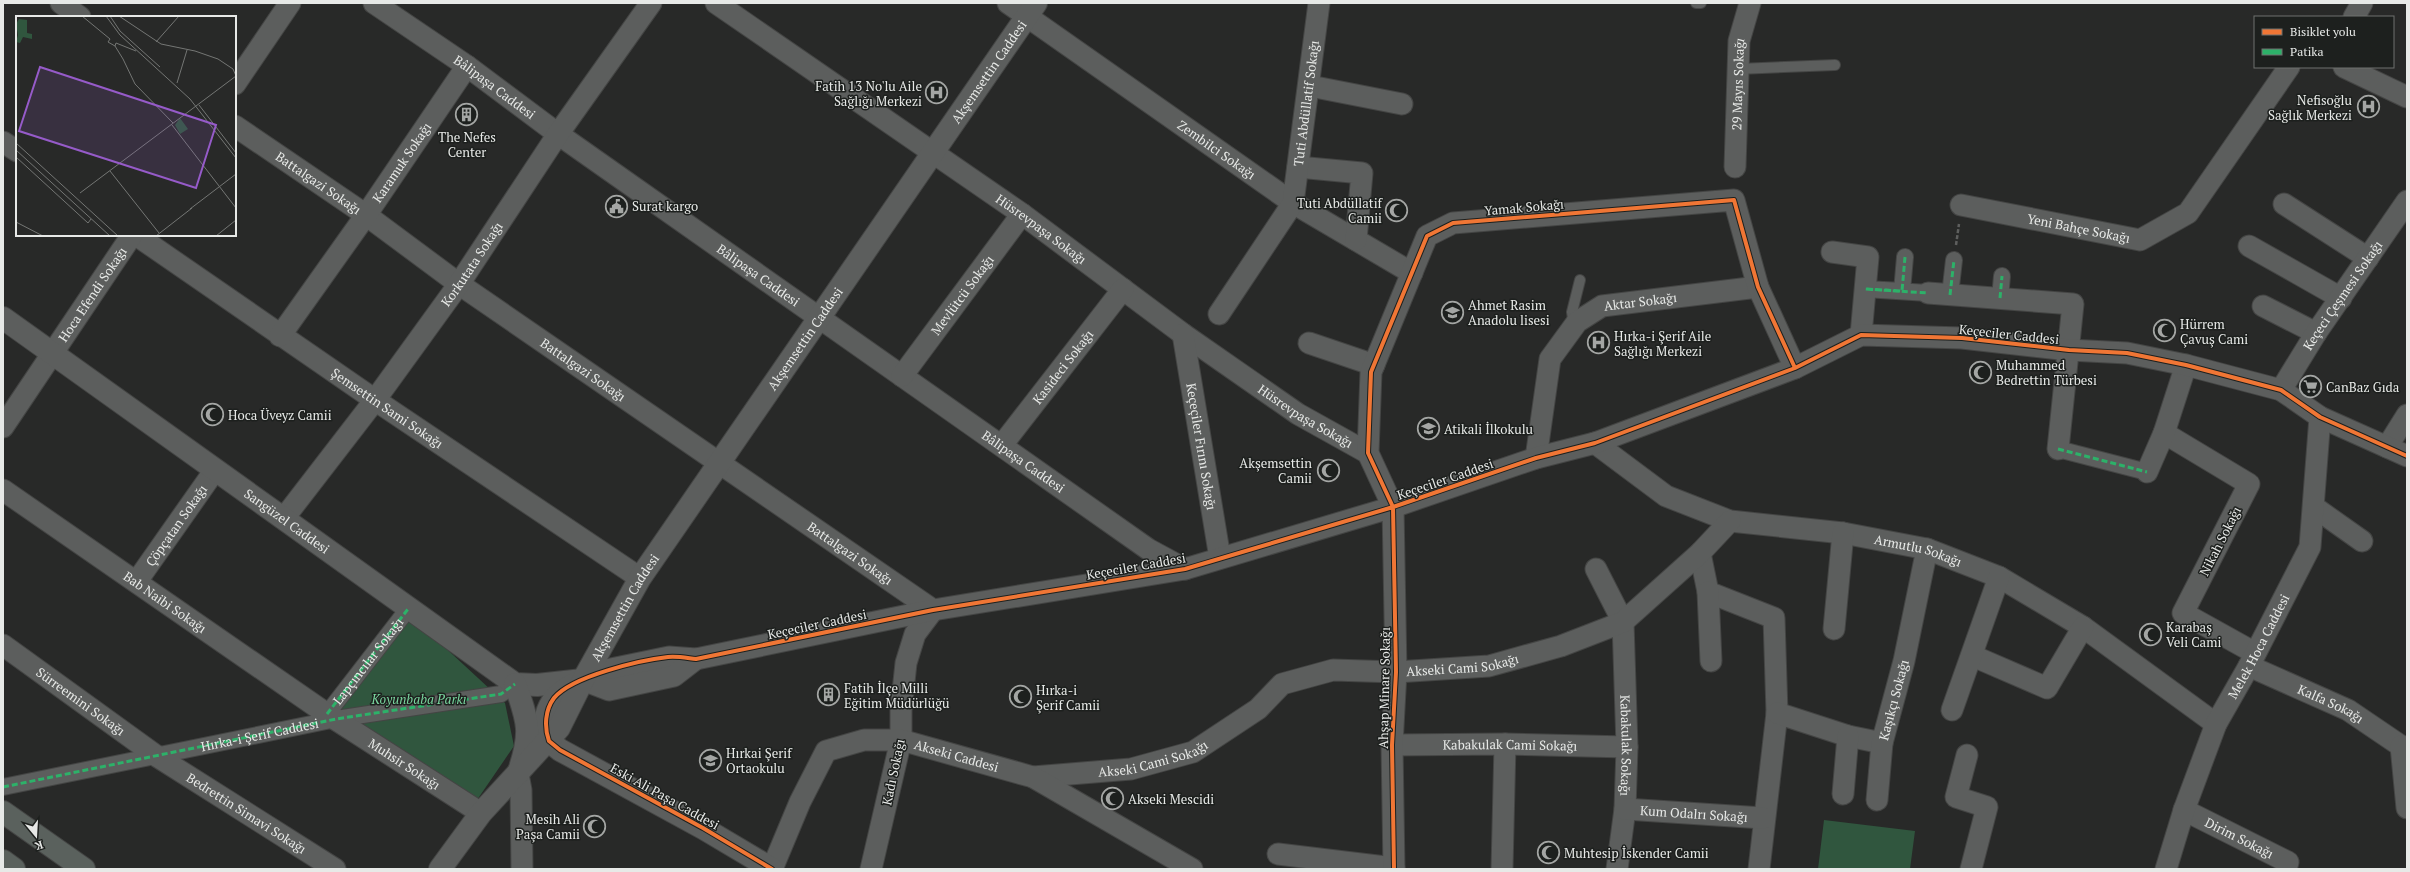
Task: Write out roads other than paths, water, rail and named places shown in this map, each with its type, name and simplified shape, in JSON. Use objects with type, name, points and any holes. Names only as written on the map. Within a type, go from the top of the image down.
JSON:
[{"type":"main road","points":[[3,812],[84,869]]},
{"type":"main road","points":[[3,861],[14,869]]},
{"type":"street","points":[[61,3],[79,16]]},
{"type":"street","points":[[236,83],[290,3]]},
{"type":"street","name":"Bâlipaşa Caddesi","points":[[374,3],[467,66],[558,134],[1148,549],[1185,569]]},
{"type":"street","name":"Korkutata Sokağı","points":[[284,518],[375,400],[459,284],[558,134],[651,3]]},
{"type":"street","name":"Hüsrevpaşa Sokağı","points":[[716,3],[1022,214],[1183,334],[1298,414],[1368,453]]},
{"type":"street","name":"Zembilci Sokağı","points":[[1008,3],[1032,10],[1293,203],[1412,273]]},
{"type":"street","name":"Tuti Abdüllatif Sokağı","points":[[1293,203],[1310,86],[1319,3]]},
{"type":"street","name":"29 Mayıs Sokağı","points":[[1735,168],[1739,41],[1750,3]]},
{"type":"street","points":[[2355,16],[2362,3]]},
{"type":"street","name":"Akşemsettin Caddesi","points":[[440,869],[481,813],[549,741],[569,712],[583,680],[640,578],[1032,10]]},
{"type":"street","name":"Karamuk Sokağı","points":[[280,336],[366,215],[467,66]]},
{"type":"street","name":"Yeni Bahçe Sokağı","points":[[1961,205],[2140,240],[2188,213],[2288,68]]},
{"type":"street","points":[[2346,68],[2407,97]]},
{"type":"street","points":[[1310,86],[1402,104]]},
{"type":"street","name":"Battalgazi Sokağı","points":[[236,127],[366,215],[459,284],[933,610]]},
{"type":"street","points":[[3,142],[16,150]]},
{"type":"street","points":[[1298,167],[1362,173],[1356,240]]},
{"type":"street","name":"Yamak Sokağı","points":[[1393,507],[1368,453],[1371,372],[1427,236],[1453,222],[1734,200],[1758,287],[1795,368]]},
{"type":"street","name":"Keçeci Çeşmesi Sokağı","points":[[2281,390],[2316,333],[2407,202]]},
{"type":"street","points":[[1219,314],[1293,203]]},
{"type":"street","points":[[2284,204],[2368,258]]},
{"type":"street","name":"Mevlütcü Sokağı","points":[[902,376],[1022,214]]},
{"type":"street","name":"Hoca Efendi Sokağı","points":[[3,427],[131,236]]},
{"type":"street","name":"Şemsettin Sami Sokağı","points":[[137,236],[280,336],[640,578]]},
{"type":"street","points":[[2249,246],[2341,298]]},
{"type":"street","points":[[1832,252],[1868,257],[1861,335]]},
{"type":"street","points":[[1865,289],[1902,292],[1905,257]]},
{"type":"street","points":[[1950,294],[1954,260]]},
{"type":"street","points":[[2000,298],[2002,276]]},
{"type":"street","name":"Aktar Sokağı","points":[[1536,458],[1550,359],[1574,326],[1602,306],[1758,287]]},
{"type":"street","name":"Kasideci Sokağı","points":[[1002,445],[1123,289]]},
{"type":"street","points":[[1865,289],[2073,304],[2058,449],[2147,472],[2164,433],[2186,365]]},
{"type":"street","points":[[2263,306],[2316,333]]},
{"type":"street","name":"Sangüzel Caddesi","points":[[3,318],[515,684]]},
{"type":"street","name":"Keçeçiler Fırını Sokağı","points":[[1183,334],[1220,558]]},
{"type":"street","name":"Keçeciler Caddesi","points":[[583,680],[606,670],[669,656],[696,659],[933,610],[1185,569],[1393,507],[1536,458],[1595,443],[1795,368],[1861,335],[1962,338],[2069,350],[2127,353],[2186,365],[2281,390],[2320,417],[2407,456]]},
{"type":"street","points":[[1309,343],[1374,365]]},
{"type":"street","points":[[2387,446],[2407,415]]},
{"type":"street","name":"Melek Hoca Caddesi","points":[[2166,869],[2184,810],[2216,724],[2252,660],[2310,548],[2320,417]]},
{"type":"street","name":"Nikah Sokağı","points":[[2164,433],[2249,484],[2183,613],[2252,660]]},
{"type":"street","name":"Armutlu Sokağı","points":[[1595,443],[1666,496],[1730,521],[1843,534],[1927,549],[1999,577],[2083,627],[2216,724]]},
{"type":"street","name":"Çöpçatan Sokağı","points":[[137,581],[215,470]]},
{"type":"street","name":"Bab Naibi Sokağı","points":[[3,490],[332,716]]},
{"type":"street","name":"Ahşap Minare Sokağı","points":[[1393,507],[1396,672],[1392,745],[1394,869]]},
{"type":"street","points":[[2314,507],[2362,541]]},
{"type":"street","name":"Akseki Cami Sokağı","points":[[1033,777],[1131,770],[1193,752],[1258,710],[1282,684],[1333,670],[1396,672],[1489,666],[1561,646],[1622,622],[1700,553],[1730,521]]},
{"type":"street","points":[[1834,629],[1843,534]]},
{"type":"street","name":"Kaşıkçı Sokağı","points":[[1777,713],[1848,736],[1882,743],[1904,661],[1927,549]]},
{"type":"street","points":[[1700,553],[1708,592],[1711,661]]},
{"type":"street","points":[[1596,569],[1622,622]]},
{"type":"street","points":[[1952,710],[1973,656],[1999,577]]},
{"type":"street","points":[[1708,592],[1774,618],[1777,713],[1763,818],[1758,869]]},
{"type":"street","name":"Lapçıncılar Sokağı","points":[[332,716],[408,608]]},
{"type":"street","name":"Kadı Sokağı","points":[[871,869],[901,740],[901,710],[906,663],[915,634],[933,610]]},
{"type":"street","name":"Kabakulak Sokağı","points":[[1617,869],[1625,809],[1627,747],[1622,622]]},
{"type":"street","points":[[1973,656],[2047,688],[2083,627]]},
{"type":"street","name":"Sürreemini Sokağı","points":[[3,645],[158,757]]},
{"type":"street","name":"Kalfa Sokağı","points":[[2252,660],[2348,710],[2404,748]]},
{"type":"street","points":[[522,869],[521,790],[518,774],[527,747],[528,732],[526,718],[515,684],[537,685],[583,680]]},
{"type":"street","name":"Hırka-i Şerif Caddesi","points":[[3,787],[158,757],[332,716],[501,694],[515,684]]},
{"type":"street","name":"Muhsir Sokağı","points":[[332,716],[481,813]]},
{"type":"street","points":[[1843,794],[1848,736]]},
{"type":"street","name":"Akseki Caddesi","points":[[772,869],[800,802],[826,751],[864,740],[901,740],[1033,777],[1192,869]]},
{"type":"street","name":"Eski Ali Paşa Caddesi","points":[[549,741],[560,750],[703,828],[772,869]]},
{"type":"street","points":[[1877,800],[1882,743]]},
{"type":"street","points":[[1502,869],[1505,744]]},
{"type":"street","name":"Kabakulak Cami Sokağı","points":[[1392,745],[1505,744],[1627,747]]},
{"type":"street","points":[[2404,748],[2407,808]]},
{"type":"street","points":[[1967,755],[1956,797],[1987,807],[1970,869]]},
{"type":"street","name":"Bedrettin Simavi Sokağı","points":[[158,757],[335,869]]},
{"type":"street","name":"Kum Odalrı Sokağı","points":[[1625,809],[1763,818]]},
{"type":"street","name":"Dirim Sokağı","points":[[2184,810],[2288,862],[2286,869]]},
{"type":"street","points":[[1278,854],[1394,869]]},
{"type":"lane","points":[[1696,3],[1701,3]]},
{"type":"lane","points":[[1738,69],[1836,65]]},
{"type":"lane","points":[[1574,326],[1572,312],[1580,280]]},
{"type":"place","name":"Fatih 13 No'lu Aile Sağlığı Merkezi","points":[[937,93]]},
{"type":"place","name":"Nefisoğlu Sağlık Merkezi","points":[[2368,107]]},
{"type":"place","name":"The Nefes Center","points":[[467,115]]},
{"type":"place","name":"Surat kargo","points":[[617,206]]},
{"type":"place","name":"Tuti Abdüllatif Camii","points":[[1397,210]]},
{"type":"place","name":"Ahmet Rasim Anadolu lisesi","points":[[1452,312]]},
{"type":"place","name":"Hürrem Çavuş Cami","points":[[2165,331]]},
{"type":"place","name":"Hırka-i Şerif Aile Sağlığı Merkezi","points":[[1599,343]]},
{"type":"place","name":"Muhammed Bedrettin Türbesi","points":[[1980,372]]},
{"type":"place","name":"CanBaz Gıda","points":[[2311,387]]},
{"type":"place","name":"Hoca Üveyz Camii","points":[[213,415]]},
{"type":"place","name":"Atikali İlkokulu","points":[[1428,429]]},
{"type":"place","name":"Akşemsettin Camii","points":[[1328,470]]},
{"type":"place","name":"Karabaş Veli Cami","points":[[2150,634]]},
{"type":"place","name":"Fatih İlçe Milli Eğitim Müdürlüğü","points":[[828,695]]},
{"type":"place","name":"Hırka-i Şerif Camii","points":[[1021,697]]},
{"type":"place","name":"Hırkai Şerif Ortaokulu","points":[[711,760]]},
{"type":"place","name":"Akseki Mescidi","points":[[1113,799]]},
{"type":"place","name":"Mesih Ali Paşa Camii","points":[[595,826]]},
{"type":"place","name":"Muhtesip İskender Camii","points":[[1549,853]]},
{"type":"park label","name":"Koyunbaba Parkı","points":[[419,699]]}]
